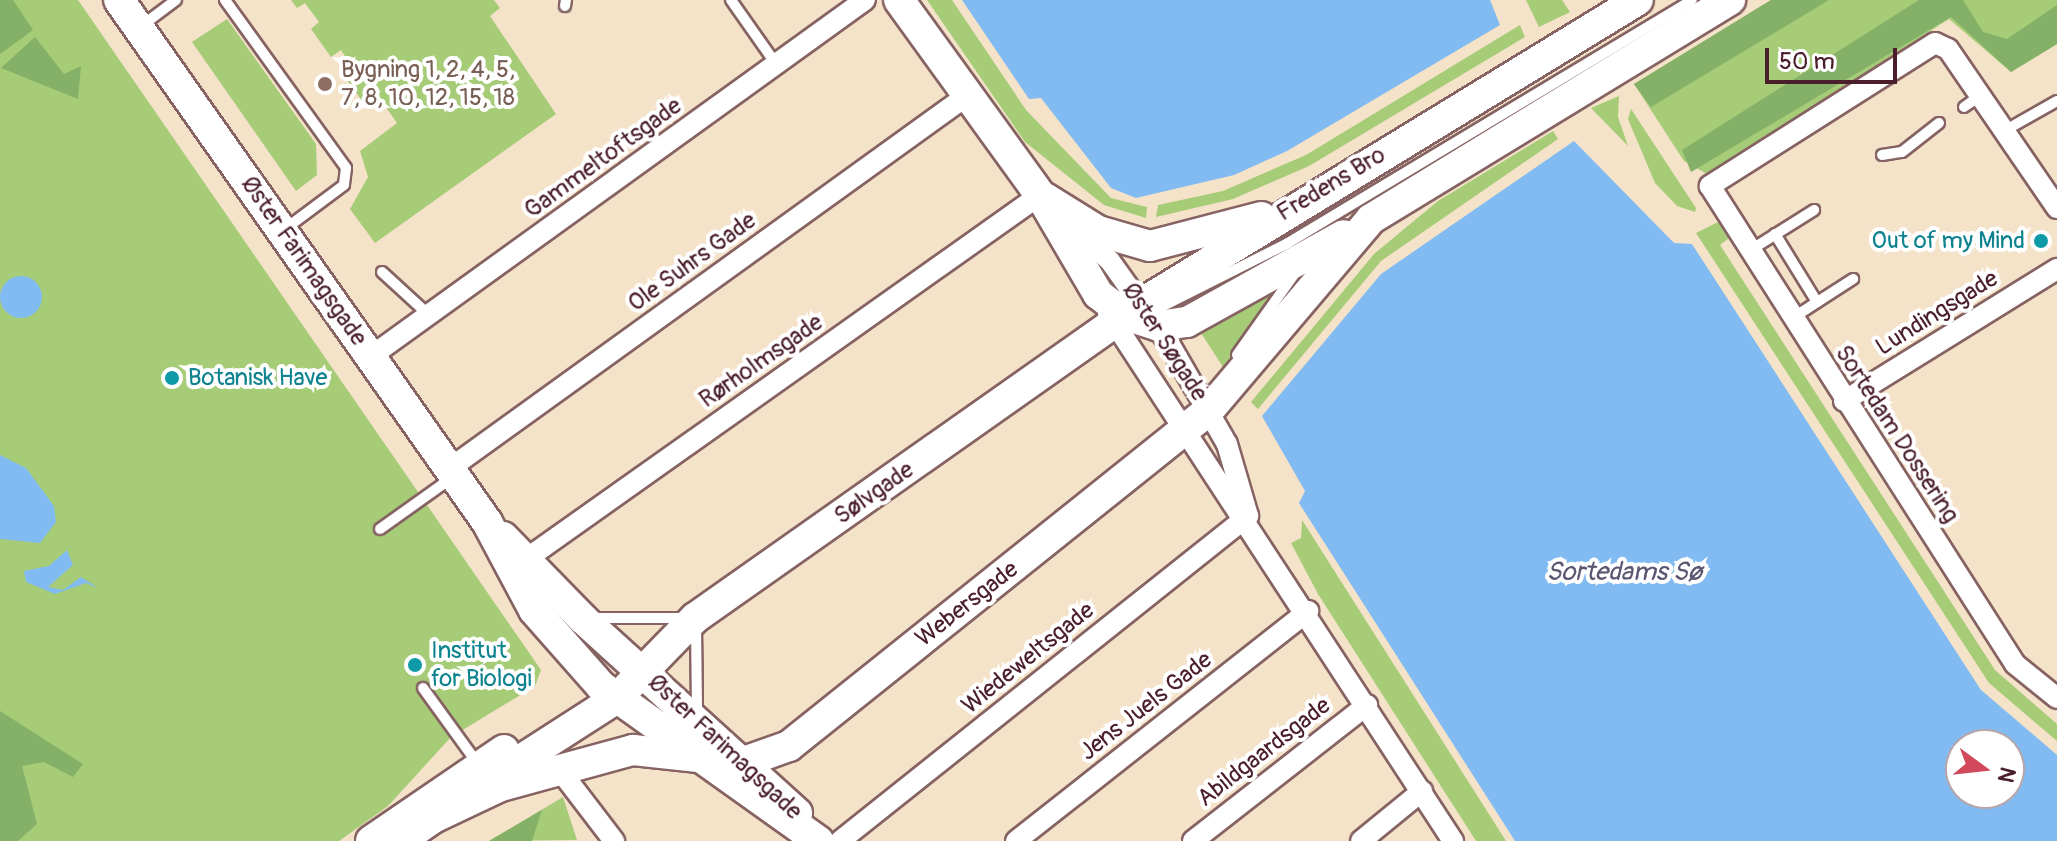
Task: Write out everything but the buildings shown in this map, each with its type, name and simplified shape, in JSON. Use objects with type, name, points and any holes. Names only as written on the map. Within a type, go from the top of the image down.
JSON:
[{"type":"street","name":"Øster Farimagsgade","points":[[119,0],[487,522],[520,564],[583,619],[619,684],[694,754],[820,841]]},
{"type":"street","name":"Gammeltoftsgade","points":[[370,357],[865,0]]},
{"type":"street","name":"Øster Søgade","points":[[899,0],[965,97],[1209,410],[1248,516]]},
{"type":"street","name":"Fredens Bro","points":[[1138,316],[1282,211],[1638,0]]},
{"type":"street","name":"Fredens Bro","points":[[1138,316],[1206,313],[1312,253],[1367,208],[1730,0]]},
{"type":"street","name":"Sortedam Dossering","points":[[2004,131],[1972,102],[1948,49],[1935,43],[1710,186],[1748,252],[2015,664],[2057,698]]},
{"type":"street","name":"Ole Suhrs Gade","points":[[452,472],[965,97]]},
{"type":"street","points":[[2004,131],[2057,208]]},
{"type":"street","name":"Øster Søgade","points":[[1040,195],[1098,294],[1138,316],[1183,433],[1248,516],[1453,841]]},
{"type":"street","points":[[1040,195],[1098,231],[1150,246],[1282,211]]},
{"type":"street","name":"Rørholmsgade","points":[[520,564],[1040,195]]},
{"type":"street","name":"Fredens Bro","points":[[1183,433],[1209,410],[1367,208]]},
{"type":"street","name":"Lundingsgade","points":[[1844,401],[2057,269]]},
{"type":"street","name":"Sølvgade","points":[[400,841],[619,684],[695,618],[1138,316]]},
{"type":"street","name":"Webersgade","points":[[744,762],[789,746],[1183,433]]},
{"type":"street","name":"Wiedeweltsgade","points":[[840,841],[1248,516]]},
{"type":"street","points":[[520,564],[619,684]]},
{"type":"street","name":"Jens Juels Gade","points":[[1018,840],[1308,611]]},
{"type":"street","name":"Øster Farimagsgade","points":[[619,684],[697,720],[744,762],[820,841]]},
{"type":"street","name":"Sølvgade","points":[[371,841],[479,765],[619,684]]},
{"type":"street","name":"Abildgaardsgade","points":[[1193,841],[1367,705]]},
{"type":"street","name":"Sølvgade","points":[[429,820],[501,786],[633,750],[694,754],[744,762]]},
{"type":"street","points":[[559,769],[614,841]]},
{"type":"street","points":[[1361,841],[1422,791]]},
{"type":"lane","points":[[139,28],[176,0]]},
{"type":"lane","points":[[225,0],[346,168],[344,185],[284,230]]},
{"type":"lane","points":[[731,0],[776,64]]},
{"type":"lane","points":[[1138,316],[1177,306],[1367,208],[1692,0]]},
{"type":"lane","points":[[2004,131],[2057,101]]},
{"type":"lane","points":[[1882,155],[1902,152],[1939,123]]},
{"type":"lane","points":[[1748,252],[1814,210]]},
{"type":"lane","points":[[1775,234],[1817,302]]},
{"type":"lane","points":[[1209,410],[1222,376],[1312,253]]},
{"type":"lane","points":[[382,272],[429,315]]},
{"type":"lane","points":[[1791,319],[1853,279]]},
{"type":"lane","points":[[380,529],[452,472]]},
{"type":"lane","points":[[583,619],[695,618],[697,720]]},
{"type":"lane","points":[[423,688],[479,765]]},
{"type":"green space","name":"Botanisk Have","points":[[0,0],[78,0],[541,670],[535,686],[451,737],[388,806],[339,841],[0,841]]},
{"type":"green space","points":[[0,0],[13,0],[33,30],[0,54]]},
{"type":"green space","points":[[291,0],[494,0],[500,8],[490,16],[556,114],[375,243],[350,209],[368,177],[360,151],[397,123],[378,96],[365,105],[345,77],[354,70],[341,50],[331,57],[311,29],[319,22],[305,3],[297,8]]},
{"type":"green space","points":[[927,0],[952,0],[1026,110],[1111,198],[1147,207],[1146,218],[1104,205],[1025,142]]},
{"type":"green space","points":[[1526,0],[1562,0],[1570,12],[1539,27]]},
{"type":"green space","points":[[1771,0],[2057,0],[2057,44],[2011,72],[1949,19],[1707,174],[1684,161],[1634,84]]},
{"type":"green space","points":[[1771,0],[1829,0],[1651,107],[1634,84]]},
{"type":"green space","points":[[1919,0],[1963,0],[1983,32],[2007,39],[2057,5],[2057,44],[2011,72],[1951,17],[1691,172],[1682,150]]},
{"type":"green space","points":[[227,19],[316,144],[317,175],[296,191],[192,42]]},
{"type":"green space","points":[[1520,25],[1525,37],[1309,166],[1233,199],[1156,217],[1158,205],[1223,191],[1306,155]]},
{"type":"green space","points":[[35,37],[64,74],[81,66],[78,99],[1,68]]},
{"type":"green space","points":[[1619,96],[1618,117],[1628,146],[1591,108]]},
{"type":"green space","points":[[1631,109],[1696,208],[1695,212],[1677,206],[1655,183],[1628,119]]},
{"type":"green space","points":[[1553,131],[1558,139],[1381,261],[1258,409],[1251,402],[1374,254],[1438,201]]},
{"type":"green space","points":[[1718,222],[1729,238],[1720,245],[1995,670],[2057,724],[2057,741],[1989,683],[1696,233]]},
{"type":"green space","points":[[1282,284],[1247,335],[1223,367],[1199,330]]},
{"type":"green space","points":[[1302,520],[1506,841],[1476,841],[1318,594],[1291,543],[1301,538]]},
{"type":"green space","points":[[0,711],[83,764],[73,777],[44,762],[22,766],[37,824],[18,841],[0,841]]},
{"type":"green space","points":[[563,797],[577,840],[489,841]]},
{"type":"green space","points":[[542,810],[532,841],[489,841]]},
{"type":"water","points":[[962,0],[1490,0],[1500,25],[1287,151],[1234,175],[1136,198],[1111,188],[1041,98],[1029,99]]},
{"type":"water","name":"Sortedams Sø","points":[[1574,141],[1674,243],[1692,244],[1981,690],[2057,755],[2057,841],[1515,841],[1299,503],[1305,491],[1262,416],[1381,274]]},
{"type":"water","points":[[21,276],[36,282],[42,297],[36,312],[21,318],[6,312],[0,297],[6,282]]},
{"type":"water","points":[[0,455],[26,468],[54,506],[56,522],[40,543],[0,539]]},
{"type":"water","points":[[67,550],[73,565],[48,587],[63,590],[81,577],[98,588],[86,583],[55,594],[26,582],[24,571],[49,566]]},
{"type":"place","name":"Bygning 1, 2, 4, 5, 7, 8, 10, 12, 15, 18","points":[[325,84]]},
{"type":"place","name":"Out of my Mind","points":[[2041,241]]},
{"type":"place","name":"Botanisk Have","points":[[172,378]]},
{"type":"place","name":"Institut for Biologi","points":[[415,665]]}]
